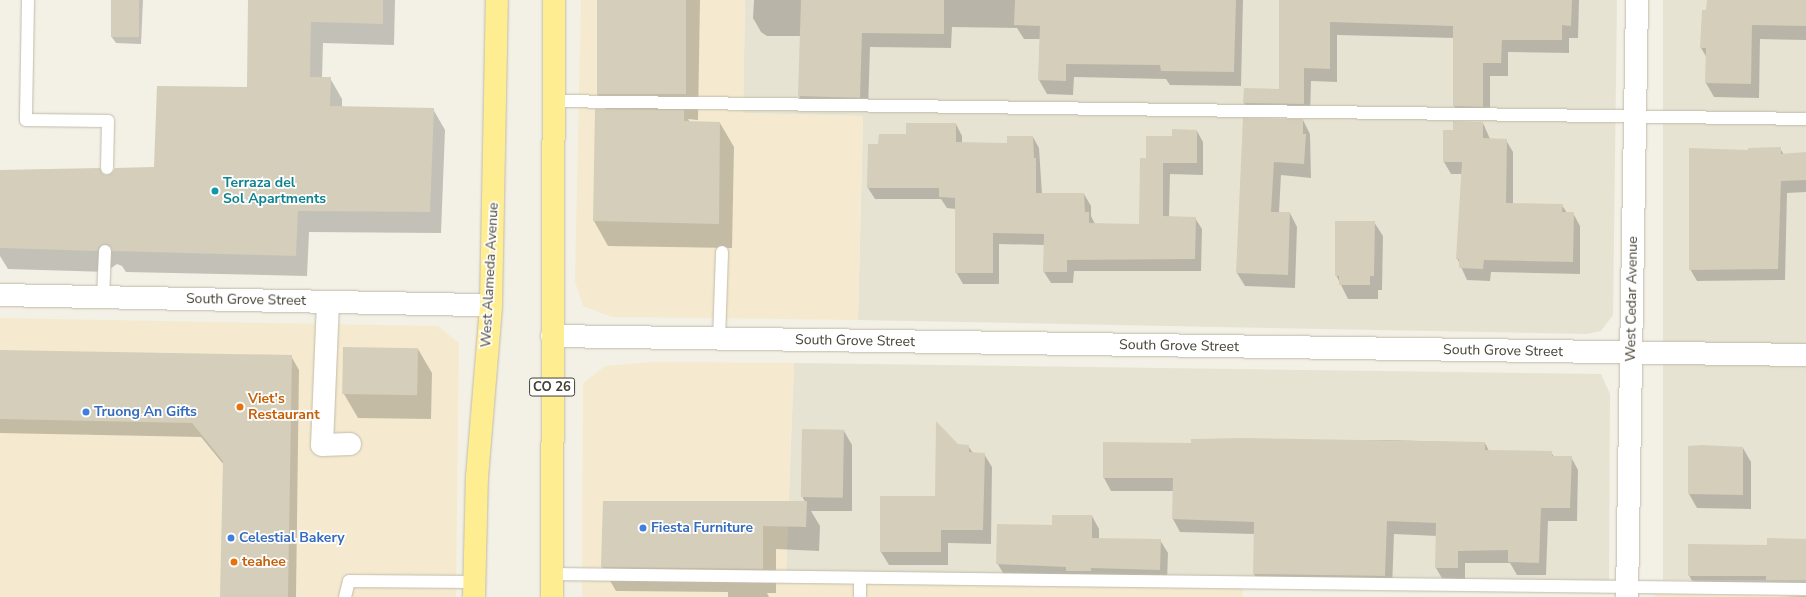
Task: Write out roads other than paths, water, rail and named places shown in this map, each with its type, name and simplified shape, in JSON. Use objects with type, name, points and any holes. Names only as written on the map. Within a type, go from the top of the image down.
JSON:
[{"type":"main road","name":"West Alameda Avenue","points":[[474,589],[482,397],[491,305],[497,0]]},
{"type":"main road","name":"CO 26","points":[[552,597],[554,0]]},
{"type":"street","name":"West Cedar Avenue","points":[[1627,592],[1637,0]]},
{"type":"street","name":"South Grove Street","points":[[0,295],[491,305]]},
{"type":"street","points":[[328,302],[322,445],[350,444]]},
{"type":"street","name":"South Grove Street","points":[[552,336],[1806,355]]},
{"type":"lane","points":[[28,0],[26,120],[108,121],[107,168]]},
{"type":"lane","points":[[553,101],[1806,119]]},
{"type":"lane","points":[[103,297],[105,251]]},
{"type":"lane","points":[[719,339],[722,252]]},
{"type":"lane","points":[[552,574],[1627,592],[1762,593],[1806,589]]},
{"type":"lane","points":[[860,579],[860,597]]},
{"type":"lane","points":[[344,597],[349,581],[474,589]]},
{"type":"place","name":"Terraza del Sol Apartments","points":[[215,191]]},
{"type":"place","name":"Viet's Restaurant","points":[[240,407]]},
{"type":"place","name":"Truong An Gifts","points":[[86,412]]},
{"type":"place","name":"Fiesta Furniture","points":[[643,528]]},
{"type":"place","name":"Celestial Bakery","points":[[231,538]]},
{"type":"place","name":"teahee","points":[[234,562]]}]
